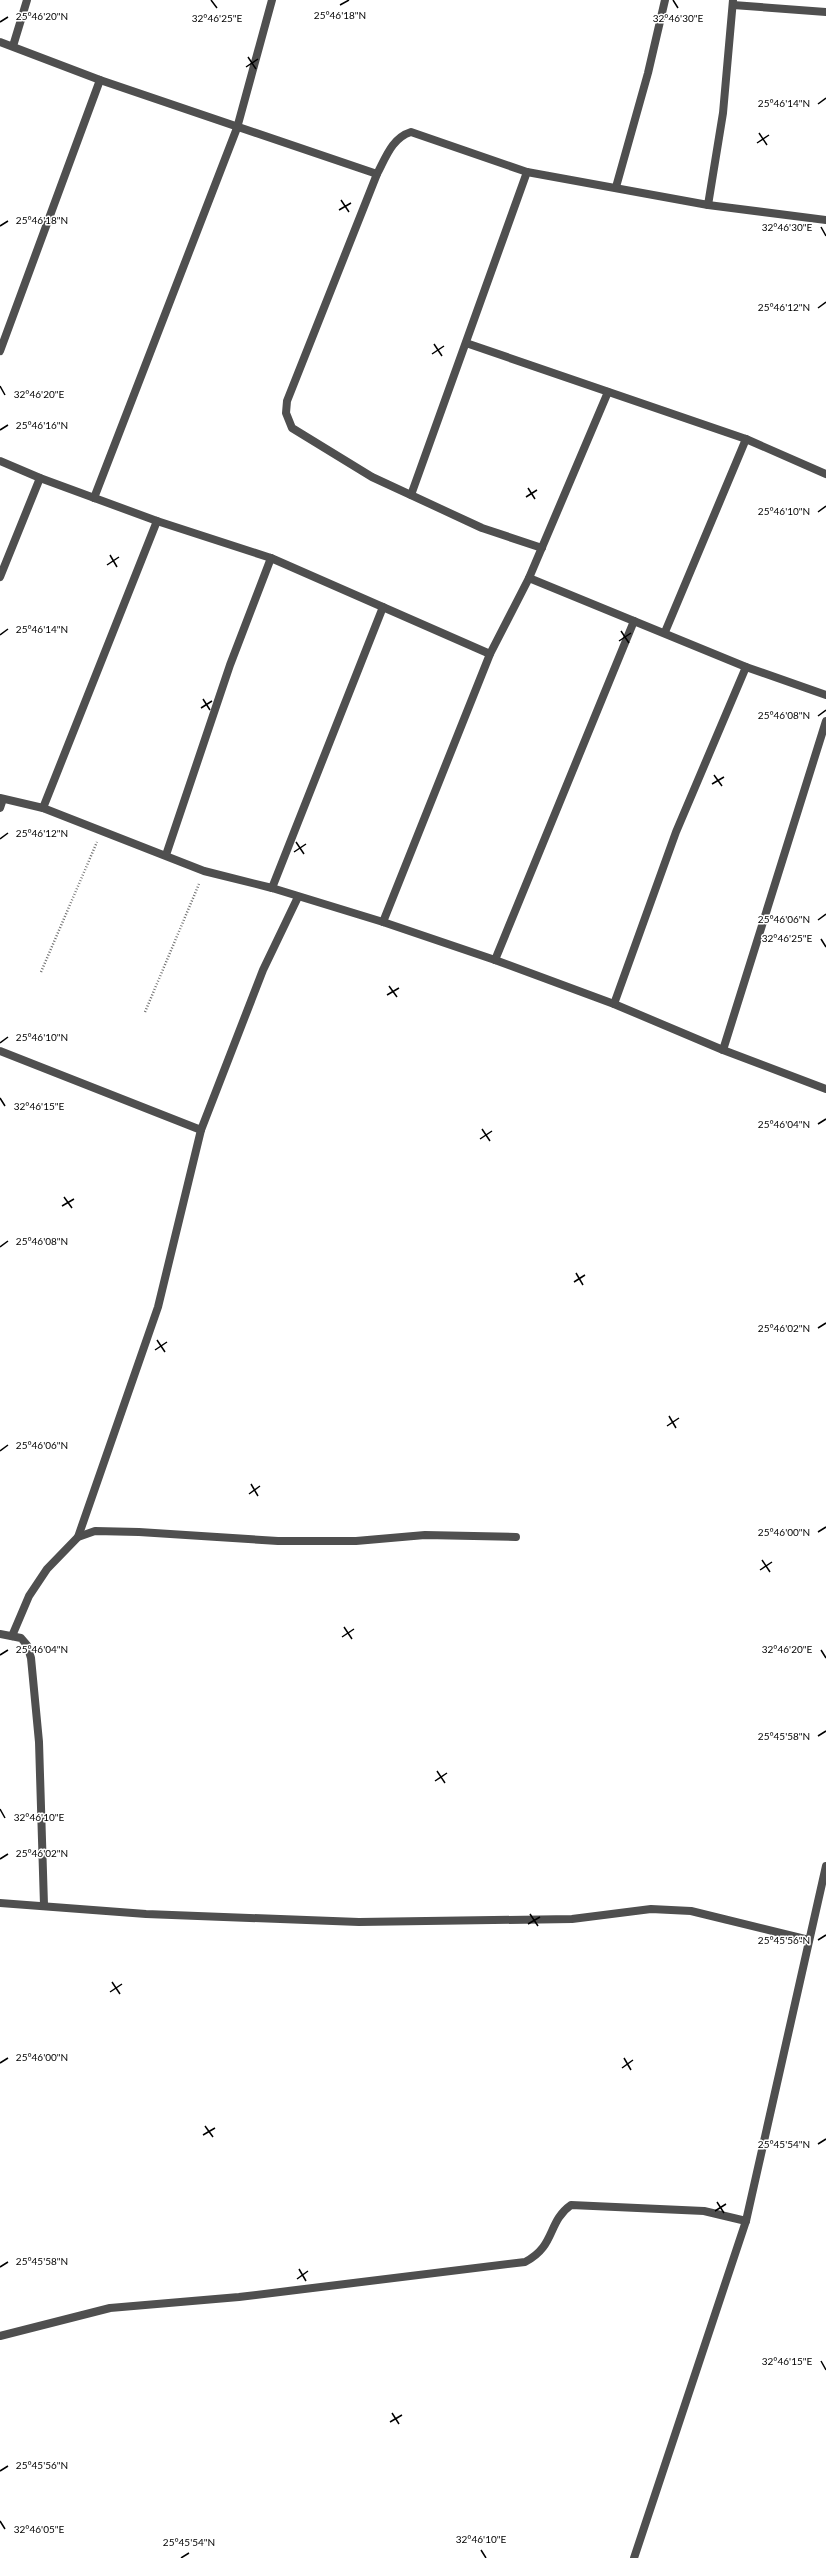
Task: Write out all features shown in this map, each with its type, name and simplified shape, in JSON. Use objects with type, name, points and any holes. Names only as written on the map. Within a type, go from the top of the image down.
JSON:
[{"type":"street","points":[[13,46],[27,0]]},
{"type":"street","points":[[94,498],[237,128],[272,0]]},
{"type":"street","points":[[616,187],[648,73],[665,0]]},
{"type":"street","points":[[708,205],[723,113],[733,3],[826,12]]},
{"type":"street","points":[[0,42],[100,80],[237,128],[377,174]]},
{"type":"street","points":[[0,351],[100,80]]},
{"type":"street","points":[[542,548],[482,528],[372,477],[292,428],[286,412],[287,401],[377,174],[396,139],[411,132],[527,172],[616,187],[708,205],[826,220]]},
{"type":"street","points":[[411,495],[527,172]]},
{"type":"street","points":[[466,344],[746,439],[826,474]]},
{"type":"street","points":[[383,922],[490,654],[529,578],[608,392]]},
{"type":"street","points":[[664,632],[746,439]]},
{"type":"street","points":[[0,461],[94,498],[271,558],[490,654]]},
{"type":"street","points":[[0,577],[40,478]]},
{"type":"street","points":[[43,808],[157,520]]},
{"type":"street","points":[[166,854],[230,665],[271,558]]},
{"type":"street","points":[[529,578],[664,632],[746,667],[826,694]]},
{"type":"street","points":[[272,888],[383,607]]},
{"type":"street","points":[[495,960],[634,621]]},
{"type":"street","points":[[614,1004],[676,832],[746,667]]},
{"type":"street","points":[[723,1050],[826,721]]},
{"type":"street","points":[[0,808],[2,799],[43,808],[166,854],[204,871],[272,888],[383,922],[495,960],[614,1004],[723,1050],[826,1089]]},
{"type":"street","points":[[78,1538],[158,1307],[201,1130],[263,970],[298,897]]},
{"type":"street","points":[[0,1051],[201,1130]]},
{"type":"street","points":[[12,1636],[29,1596],[43,1574],[78,1538],[95,1531],[139,1532],[278,1541],[356,1541],[425,1534],[516,1537]]},
{"type":"street","points":[[0,1634],[21,1638],[27,1645],[31,1658],[39,1742],[44,1905]]},
{"type":"street","points":[[634,2558],[746,2221],[826,1866]]},
{"type":"street","points":[[0,1903],[44,1905],[146,1914],[358,1922],[572,1920],[651,1909],[691,1911],[809,1940]]},
{"type":"street","points":[[0,2336],[110,2308],[239,2297],[525,2262],[536,2256],[547,2245],[560,2212],[571,2204],[704,2211],[746,2221]]},
{"type":"path","points":[[41,972],[102,830]]},
{"type":"path","points":[[145,1012],[204,871]]}]
